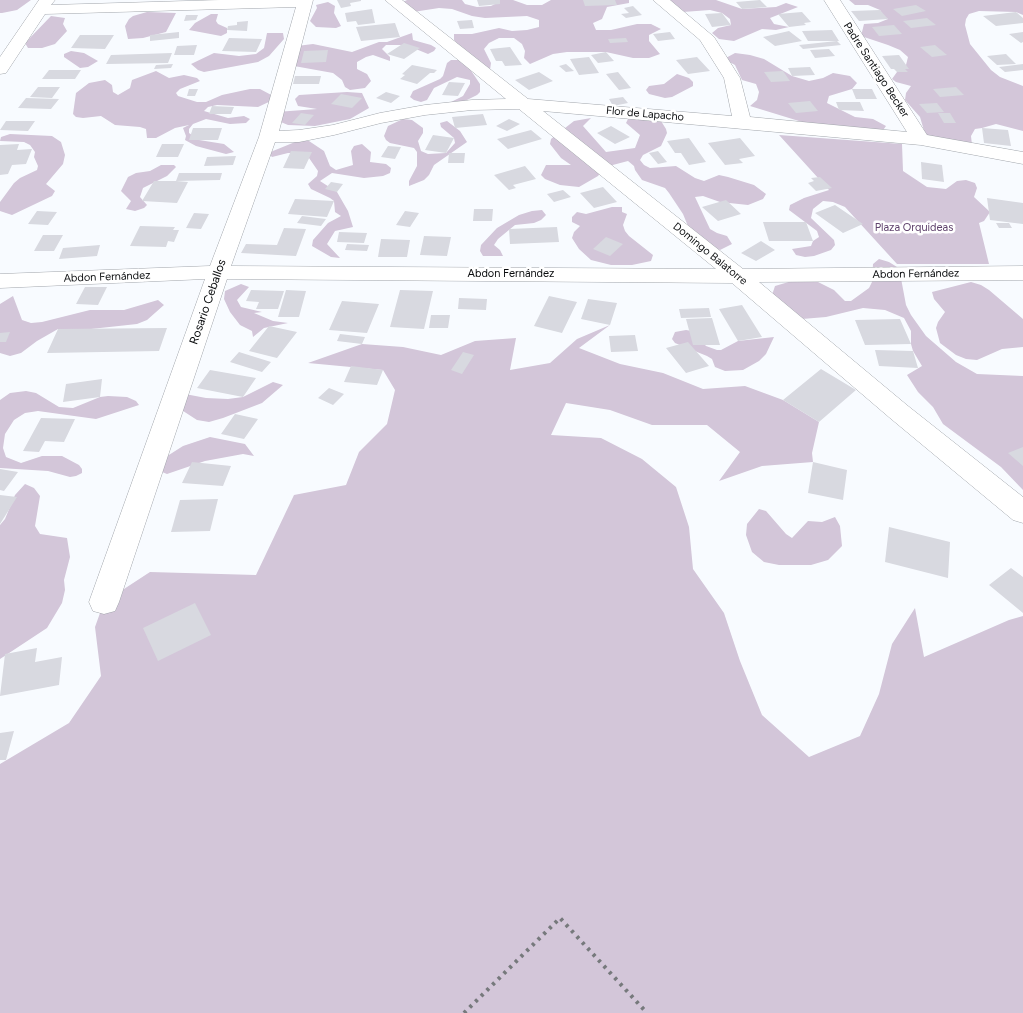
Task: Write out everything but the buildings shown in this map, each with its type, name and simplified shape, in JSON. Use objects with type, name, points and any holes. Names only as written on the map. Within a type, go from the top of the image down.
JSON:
[{"type":"street","name":"Domingo Balatorre","points":[[393,0],[738,276],[1023,512]]},
{"type":"street","points":[[661,0],[706,37],[732,78],[742,122]]},
{"type":"street","name":"Padre Santiago Becker","points":[[832,0],[921,139]]},
{"type":"street","points":[[0,69],[44,5],[305,1]]},
{"type":"street","name":"Rosario Ceballos","points":[[104,602],[218,272],[268,137],[305,1]]},
{"type":"street","name":"Flor de Lapacho","points":[[268,137],[298,136],[334,130],[380,118],[425,110],[472,104],[523,104],[921,139],[1023,158]]},
{"type":"street","name":"Abdon Fernández","points":[[0,281],[218,272],[738,276],[1023,273]]},
{"type":"path","points":[[464,1013],[560,918],[647,1013]]},
{"type":"green space","points":[[0,0],[31,0],[17,10],[0,13]]},
{"type":"green space","points":[[407,0],[462,0],[465,4],[477,7],[491,6],[499,2],[499,0],[513,0],[527,5],[542,5],[551,0],[629,0],[629,3],[607,7],[602,19],[593,23],[596,30],[611,30],[637,24],[651,24],[661,29],[649,35],[649,41],[660,54],[649,58],[633,58],[606,52],[567,52],[553,54],[530,64],[524,58],[525,51],[522,44],[514,38],[499,38],[489,43],[484,49],[491,63],[490,70],[460,47],[454,40],[454,34],[472,34],[499,28],[512,31],[527,30],[539,27],[539,20],[527,16],[485,18],[452,9],[439,8],[413,12],[403,2]]},
{"type":"green space","points":[[653,0],[716,0],[742,9],[776,7],[786,3],[798,7],[770,18],[774,24],[789,27],[776,30],[762,29],[734,41],[719,39],[712,33],[718,28],[731,25],[730,19],[722,13],[710,10],[683,12]]},
{"type":"green space","points":[[849,0],[1023,0],[1023,15],[1016,12],[979,11],[969,14],[965,25],[970,44],[991,70],[1000,77],[1023,86],[1023,131],[996,124],[975,129],[971,136],[972,145],[938,141],[925,134],[920,117],[905,100],[906,93],[911,86],[892,79],[897,72],[905,69],[908,57],[900,50],[861,36],[864,24],[878,23],[888,19],[883,16],[880,10],[868,5],[855,5]]},
{"type":"green space","points":[[328,2],[335,6],[334,13],[341,26],[336,28],[316,27],[310,21],[317,8],[316,5]]},
{"type":"green space","points":[[147,12],[176,13],[166,32],[143,38],[128,39],[125,26],[129,19]]},
{"type":"green space","points":[[211,14],[218,14],[216,21],[227,28],[227,33],[221,36],[189,30],[195,23]]},
{"type":"green space","points":[[51,16],[65,18],[63,24],[67,31],[55,44],[42,48],[28,48],[25,43]]},
{"type":"green space","points":[[267,33],[283,33],[284,39],[269,56],[258,62],[204,72],[191,64],[214,53],[239,56],[256,54],[264,48]]},
{"type":"green space","points":[[412,33],[413,40],[431,45],[436,48],[434,51],[428,54],[406,45],[386,45],[382,49],[390,57],[390,61],[373,55],[357,62],[357,69],[367,74],[371,81],[365,88],[350,90],[333,73],[294,66],[297,46],[313,44],[352,52]]},
{"type":"green space","points":[[71,51],[84,53],[98,61],[88,67],[80,68],[64,57],[64,54]]},
{"type":"green space","points":[[735,53],[764,59],[792,76],[809,81],[823,78],[833,73],[850,76],[857,83],[852,89],[829,96],[827,103],[855,117],[873,119],[886,126],[881,133],[812,125],[750,106],[757,100],[759,92],[756,84],[742,80],[735,65],[724,59]]},
{"type":"green space","points":[[451,60],[459,60],[470,69],[480,84],[480,92],[477,95],[465,101],[451,102],[463,96],[470,84],[470,80],[457,77],[434,88],[427,100],[421,102],[410,97],[413,91],[440,79],[443,76],[447,63]]},
{"type":"green space","points":[[156,71],[169,78],[184,75],[197,78],[200,81],[180,89],[176,93],[178,96],[197,102],[206,102],[222,95],[250,89],[260,89],[275,97],[273,100],[258,107],[217,105],[208,107],[204,111],[228,118],[244,116],[250,119],[246,123],[230,124],[206,119],[193,124],[189,129],[189,133],[199,140],[224,144],[234,152],[226,154],[196,146],[185,140],[186,136],[183,128],[189,125],[175,128],[156,138],[147,138],[146,129],[140,127],[115,125],[101,116],[83,118],[76,117],[73,114],[76,93],[89,83],[105,80],[112,85],[113,92],[118,95],[130,88],[132,80]]},
{"type":"green space","points":[[677,74],[689,78],[693,82],[693,86],[672,97],[665,98],[649,94],[646,90],[649,86],[664,84]]},
{"type":"green space","points":[[362,93],[369,108],[350,119],[315,126],[288,125],[276,120],[276,112],[317,109],[298,106],[295,99],[299,95]]},
{"type":"green space","points":[[591,118],[583,126],[606,152],[635,148],[640,135],[626,123],[628,119],[661,121],[667,133],[661,146],[643,155],[640,160],[644,165],[650,168],[676,166],[695,178],[704,181],[719,175],[728,177],[754,185],[766,194],[763,199],[748,205],[720,202],[703,196],[695,197],[710,229],[727,236],[732,244],[720,250],[700,241],[690,231],[683,214],[665,188],[642,180],[634,166],[628,161],[605,167],[598,176],[579,187],[560,185],[545,179],[541,175],[546,165],[571,165],[561,158],[550,144],[551,139],[574,121]]},
{"type":"green space","points":[[403,119],[412,120],[423,128],[423,133],[418,141],[421,151],[428,154],[446,153],[455,143],[454,138],[441,127],[440,123],[447,121],[460,131],[467,142],[434,165],[424,180],[409,186],[409,181],[417,166],[417,152],[414,148],[390,143],[384,136],[388,126]]},
{"type":"green space","points":[[10,134],[52,136],[61,142],[65,155],[63,164],[46,184],[55,191],[52,196],[12,215],[0,211],[0,202],[14,183],[37,170],[38,166],[34,157],[35,152],[30,145],[24,142],[0,141],[1,137]]},
{"type":"green space","name":"Plaza Orquideas","points":[[779,135],[902,144],[903,171],[927,187],[946,189],[957,181],[966,180],[975,183],[977,188],[974,197],[990,212],[984,221],[979,223],[989,264],[897,264],[845,207],[833,202],[823,201],[813,209],[811,218],[834,240],[835,245],[831,250],[814,256],[796,255],[792,249],[811,246],[813,241],[819,237],[817,231],[789,210],[790,205],[804,198],[829,190]]},
{"type":"green space","points":[[300,140],[309,141],[324,151],[330,166],[336,170],[353,165],[351,151],[354,146],[362,144],[371,152],[370,162],[386,164],[391,168],[390,173],[383,176],[364,178],[332,173],[320,181],[337,192],[348,211],[353,227],[335,231],[327,244],[340,258],[331,257],[312,246],[313,240],[328,223],[341,216],[335,212],[334,201],[311,189],[308,184],[317,176],[318,171],[309,158],[297,153],[272,157],[268,153]]},
{"type":"green space","points":[[161,165],[174,165],[176,167],[167,176],[143,188],[140,197],[147,205],[144,208],[135,211],[126,209],[131,201],[121,191],[128,177],[136,173],[150,171]]},
{"type":"green space","points":[[612,207],[622,207],[622,212],[627,214],[623,225],[625,231],[653,255],[651,261],[632,265],[611,265],[591,260],[579,249],[572,238],[574,232],[580,226],[572,222],[572,217],[577,212],[586,214]]},
{"type":"green space","points":[[542,210],[546,215],[541,220],[534,223],[515,225],[498,239],[494,245],[503,256],[483,256],[480,251],[481,245],[497,228],[519,215]]},
{"type":"green space","points":[[879,259],[897,267],[900,273],[906,305],[911,315],[926,336],[956,362],[977,374],[1023,376],[1023,490],[1001,467],[943,424],[933,407],[918,392],[907,375],[922,366],[913,351],[911,331],[904,318],[885,310],[863,308],[826,317],[802,319],[771,298],[775,286],[792,281],[814,280],[834,290],[845,301],[851,301],[869,288],[872,282],[873,264]]},
{"type":"green space","points":[[971,282],[989,290],[1023,319],[1023,347],[1002,349],[977,360],[966,359],[956,355],[940,343],[936,328],[945,312],[934,299],[932,292]]},
{"type":"green space","points":[[241,284],[249,287],[237,300],[241,307],[262,312],[254,313],[273,321],[288,323],[264,328],[253,337],[252,331],[240,325],[230,312],[224,299],[225,291]]},
{"type":"green space","points":[[13,296],[22,320],[31,323],[90,310],[124,310],[158,300],[164,305],[147,320],[137,324],[91,329],[58,329],[21,353],[10,356],[0,353],[0,304]]},
{"type":"green space","points":[[610,325],[579,348],[620,364],[663,373],[703,389],[745,386],[783,400],[819,422],[812,453],[813,462],[762,466],[719,481],[740,452],[707,425],[652,425],[610,410],[566,403],[551,435],[601,438],[642,459],[676,487],[689,527],[693,569],[724,613],[740,661],[762,715],[809,757],[860,736],[879,694],[892,644],[915,608],[924,657],[1009,620],[1023,616],[1023,1013],[0,1013],[0,764],[69,723],[101,676],[95,627],[104,602],[150,572],[256,575],[294,495],[346,485],[359,452],[387,424],[395,390],[383,370],[308,363],[362,344],[403,347],[441,355],[475,341],[516,338],[510,370],[550,363],[577,339]]},
{"type":"green space","points":[[692,331],[706,346],[717,350],[721,350],[738,341],[774,337],[766,354],[759,361],[743,370],[725,371],[715,367],[712,359],[707,356],[675,343],[672,339],[675,332]]},
{"type":"green space","points":[[273,382],[283,385],[262,403],[223,418],[209,422],[197,420],[180,409],[185,394],[206,398],[228,399],[243,397]]},
{"type":"green space","points":[[26,391],[36,393],[59,407],[73,408],[100,397],[108,396],[127,397],[136,401],[139,405],[96,419],[38,411],[25,413],[14,420],[5,434],[3,448],[6,457],[21,463],[42,456],[62,456],[79,465],[82,473],[70,477],[48,471],[0,468],[0,400],[10,393]]},
{"type":"green space","points":[[210,437],[245,444],[254,456],[243,454],[205,461],[167,474],[157,470],[161,460],[183,446]]},
{"type":"green space","points":[[25,484],[34,488],[40,496],[35,526],[40,534],[67,538],[70,557],[64,580],[65,590],[62,603],[47,628],[0,659],[0,525],[5,519],[15,495]]},
{"type":"green space","points":[[759,509],[766,511],[786,534],[792,538],[808,521],[822,522],[835,517],[840,526],[842,546],[828,560],[811,565],[779,565],[764,562],[752,552],[746,535],[747,524]]}]
